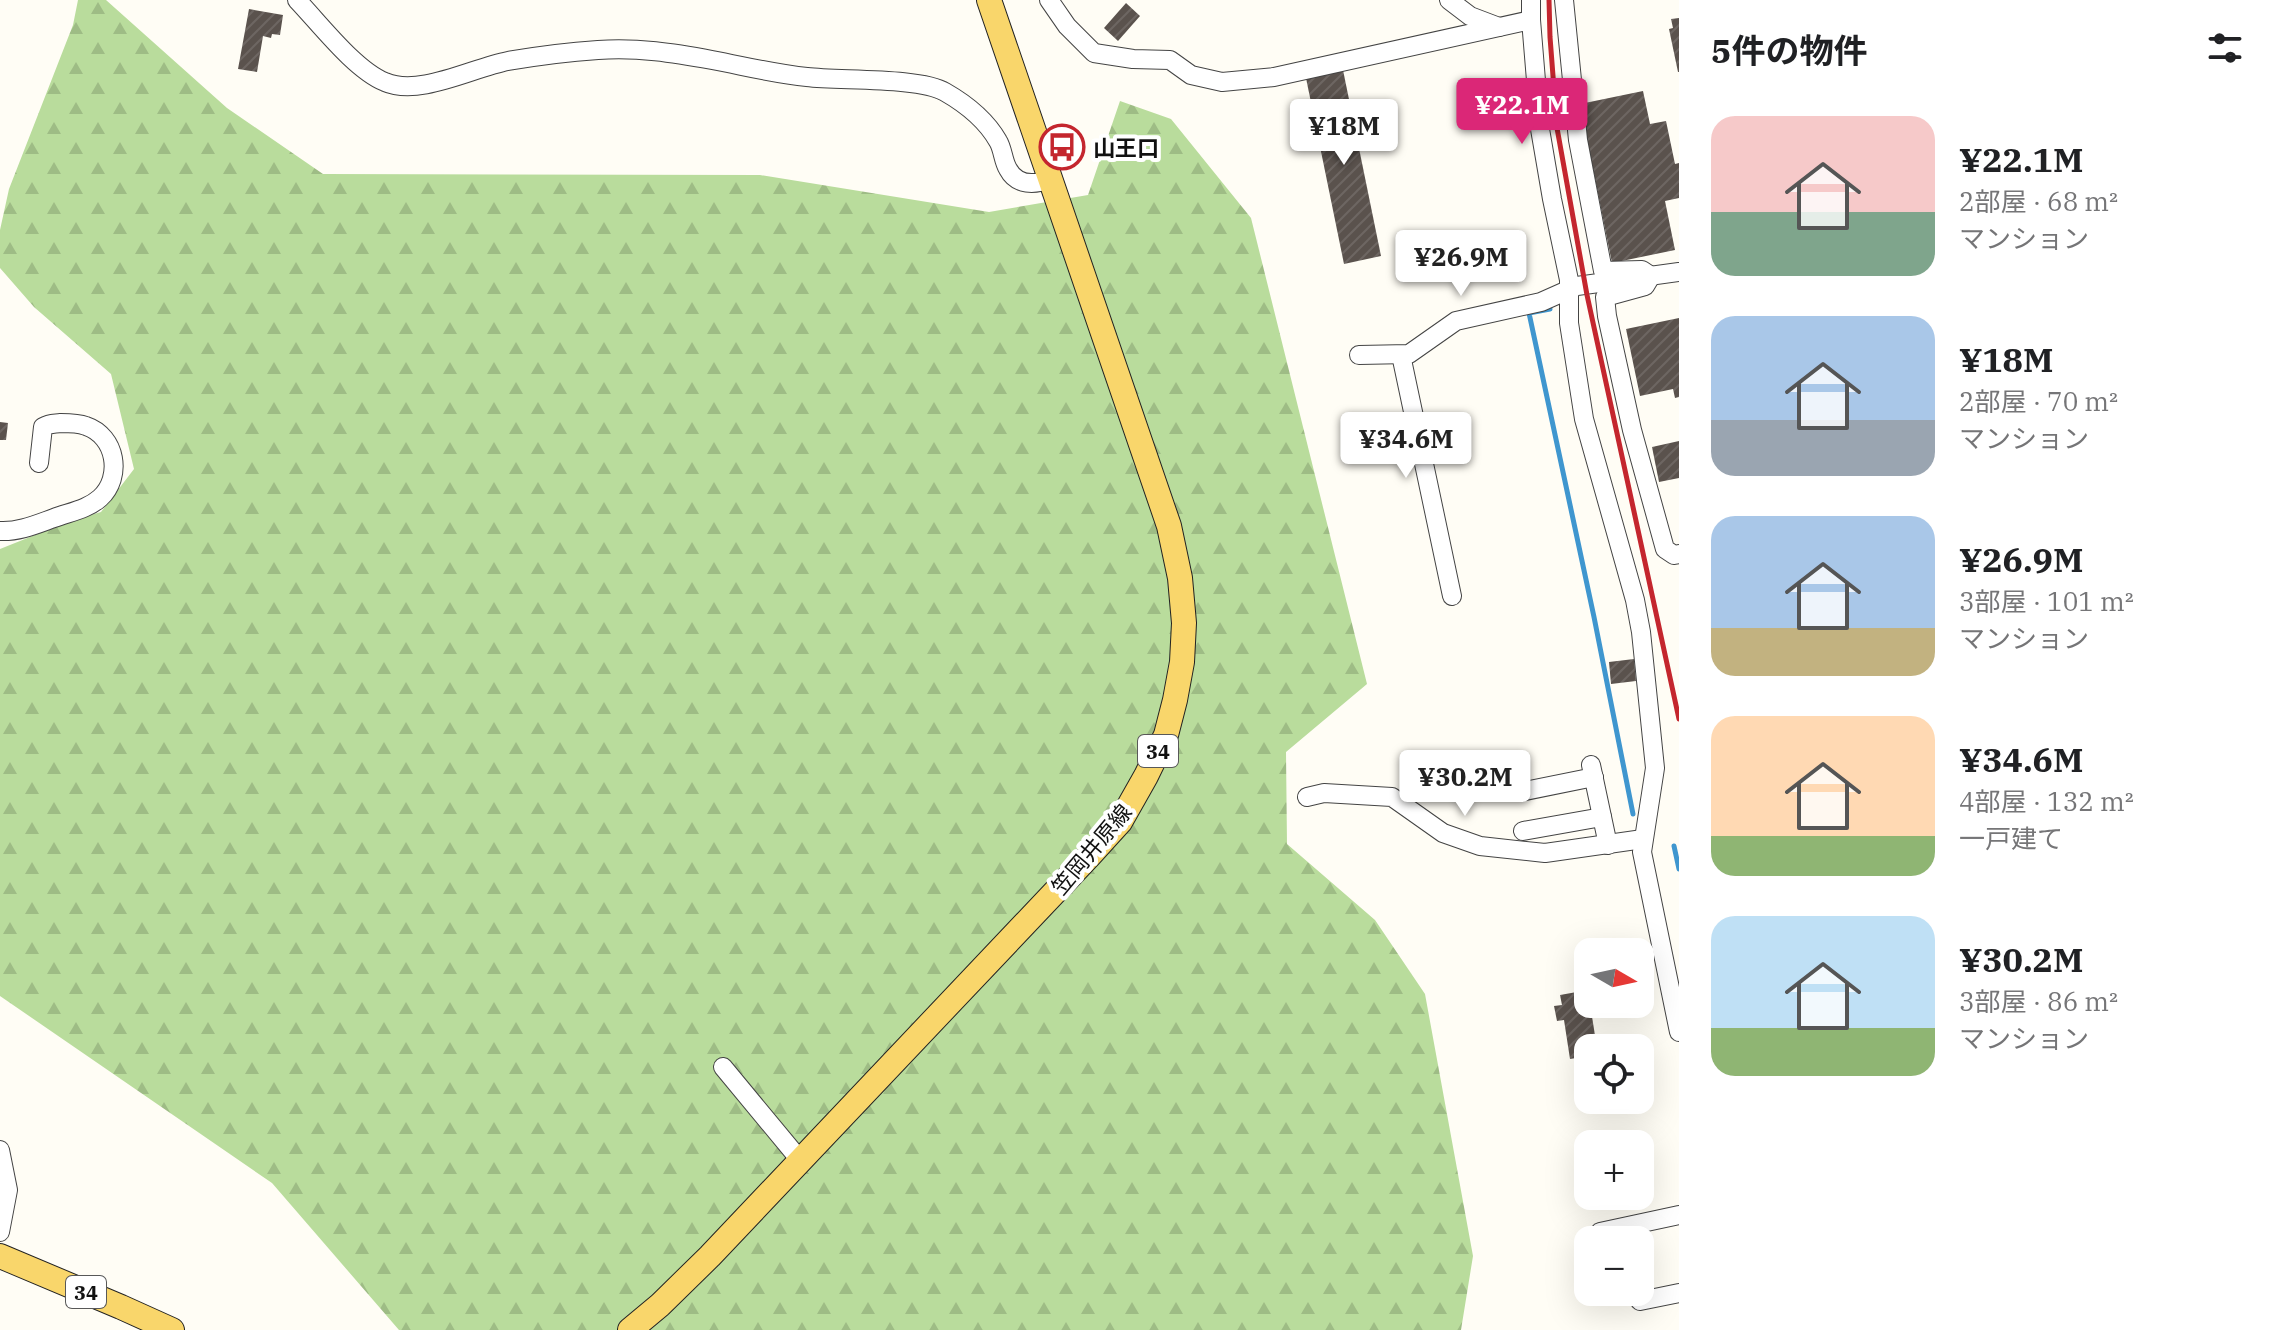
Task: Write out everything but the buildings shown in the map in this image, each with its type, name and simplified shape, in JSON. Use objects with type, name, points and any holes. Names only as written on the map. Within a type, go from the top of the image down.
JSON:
[{"type":"main road","name":"笠岡井原線","points":[[630,1330],[660,1305],[800,1160],[1120,822],[1166,735],[1182,662],[1184,623],[1180,578],[1169,526],[989,0]]},
{"type":"main road","name":"34","points":[[0,1256],[172,1330]]},
{"type":"street","points":[[297,0],[369,73],[386,83],[405,87],[423,85],[508,61],[626,48],[660,51],[807,77],[919,85],[942,90],[983,120],[999,142],[1008,170],[1016,178],[1038,184],[1050,179]]},
{"type":"street","points":[[1049,0],[1067,26],[1094,53],[1170,60],[1191,75],[1222,82],[1274,77],[1531,20]]},
{"type":"street","points":[[1531,0],[1540,129],[1567,267],[1569,323],[1584,419],[1635,600],[1641,632],[1655,768],[1642,852],[1679,1032]]},
{"type":"street","points":[[1564,0],[1578,140],[1603,271],[1642,270],[1651,276]]},
{"type":"street","points":[[1452,2],[1470,16],[1499,27]]},
{"type":"street","points":[[1359,355],[1409,354],[1456,321],[1541,302],[1586,285],[1679,272]]},
{"type":"street","points":[[1651,276],[1645,286],[1605,297],[1632,430],[1665,549],[1674,555],[1679,554]]},
{"type":"street","points":[[1401,355],[1452,596]]},
{"type":"street","points":[[0,531],[18,530],[90,505],[102,496],[112,482],[115,468],[112,451],[102,437],[89,426],[73,423],[43,427],[39,463]]},
{"type":"street","points":[[1520,792],[1593,771],[1608,845]]},
{"type":"street","points":[[1307,797],[1324,793],[1392,797],[1443,833],[1480,846],[1545,853],[1643,839]]},
{"type":"street","points":[[1523,831],[1602,817]]},
{"type":"street","points":[[723,1067],[800,1160]]},
{"type":"street","points":[[0,1150],[8,1190],[0,1232]]},
{"type":"street","points":[[1628,1226],[1679,1215]]},
{"type":"street","points":[[1654,1298],[1679,1293]]},
{"type":"green space","points":[[78,0],[106,0],[227,108],[323,174],[760,175],[989,212],[1088,195],[1120,101],[1171,119],[1251,218],[1367,684],[1286,752],[1287,844],[1375,920],[1425,994],[1473,1256],[1461,1330],[399,1330],[272,1183],[0,996],[0,549],[101,512],[134,469],[111,374],[34,307],[0,268],[0,230],[9,189],[73,25]]},
{"type":"waterway","points":[[1550,309],[1529,313],[1633,814]]},
{"type":"waterway","points":[[1674,846],[1679,869]]},
{"type":"railway","points":[[1549,0],[1557,128],[1587,295],[1679,719]]},
{"type":"place","name":"山王口","points":[[1062,147]]}]
